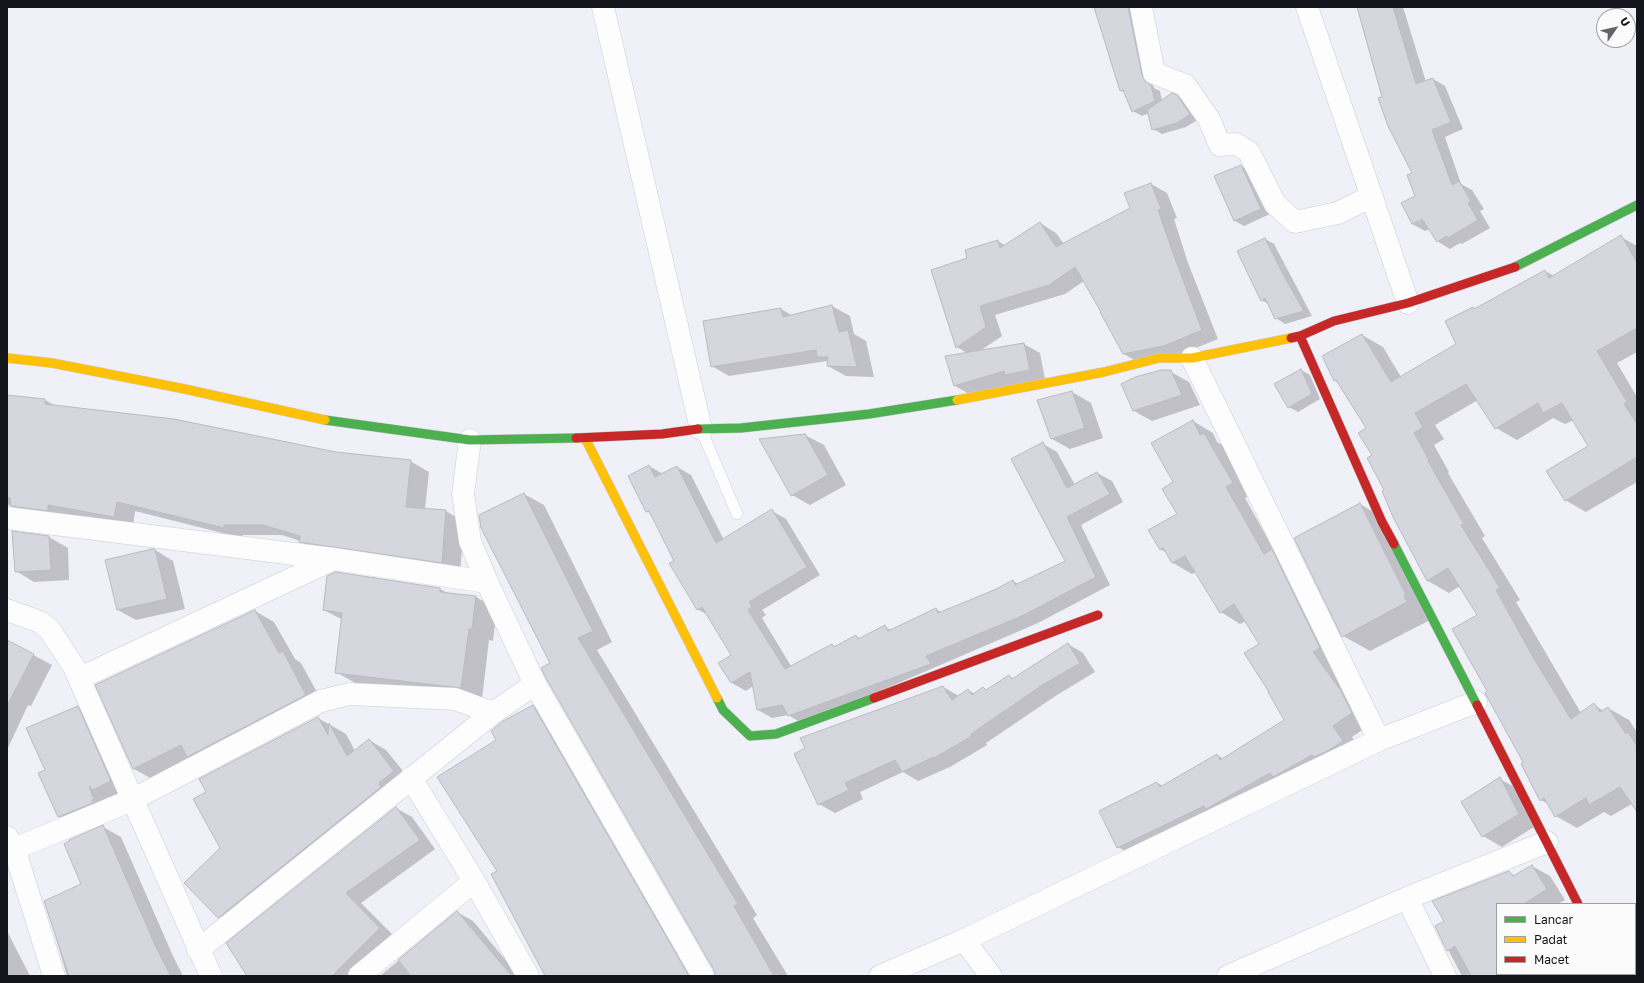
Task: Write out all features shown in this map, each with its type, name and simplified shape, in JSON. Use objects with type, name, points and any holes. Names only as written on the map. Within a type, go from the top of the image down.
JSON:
[{"type":"street","points":[[603,7],[701,429]]},
{"type":"street","points":[[1141,7],[1154,73],[1185,85],[1209,120],[1220,145],[1236,144],[1249,152],[1275,204],[1295,222],[1338,213],[1372,196]]},
{"type":"street","points":[[1307,7],[1408,303]]},
{"type":"street","points":[[7,358],[75,367],[180,388],[329,421],[470,440],[585,438],[662,434],[701,429],[741,428],[869,414],[960,400],[1074,378],[1159,358],[1192,358],[1300,336],[1334,321],[1408,303],[1522,265],[1637,205]]},
{"type":"street","points":[[1300,336],[1382,522],[1476,702],[1578,903]]},
{"type":"street","points":[[1192,358],[1378,740]]},
{"type":"street","points":[[585,438],[723,710],[750,736],[776,734],[1098,615]]},
{"type":"street","points":[[470,440],[463,494],[470,541],[487,582],[535,684],[703,976]]},
{"type":"street","points":[[7,518],[334,559],[487,582]]},
{"type":"street","points":[[80,678],[334,559]]},
{"type":"street","points":[[7,610],[40,622],[49,629],[80,678],[132,800],[198,950],[211,976]]},
{"type":"street","points":[[198,950],[410,778],[493,713],[535,684]]},
{"type":"street","points":[[54,976],[9,846],[132,800],[321,701],[350,694],[455,699],[493,713]]},
{"type":"street","points":[[880,976],[964,940],[1378,740],[1476,702]]},
{"type":"street","points":[[410,778],[474,881],[528,976]]},
{"type":"street","points":[[1228,976],[1407,898],[1547,842]]},
{"type":"street","points":[[358,976],[474,881]]},
{"type":"street","points":[[1407,898],[1445,976]]},
{"type":"street","points":[[964,940],[991,976]]},
{"type":"lane","points":[[701,429],[737,514]]},
{"type":"building","points":[[1094,7],[1128,7],[1142,75],[1145,81],[1151,85],[1155,101],[1132,112],[1123,90],[1120,91]]},
{"type":"building","points":[[1357,7],[1393,7],[1416,84],[1433,78],[1451,122],[1432,130],[1452,185],[1459,181],[1471,201],[1468,203],[1478,220],[1448,238],[1447,236],[1437,242],[1422,219],[1412,224],[1401,203],[1415,196],[1407,175],[1412,173],[1388,126],[1378,98],[1382,97]]},
{"type":"building","points":[[1172,93],[1177,95],[1190,114],[1177,123],[1152,130],[1147,110]]},
{"type":"building","points":[[1241,165],[1261,209],[1234,221],[1214,176]]},
{"type":"building","points":[[1151,183],[1161,209],[1158,210],[1202,330],[1164,346],[1123,354],[1075,267],[1049,285],[980,306],[986,327],[956,348],[931,270],[967,258],[965,250],[998,240],[1000,248],[1040,222],[1056,247],[1130,208],[1124,193]]},
{"type":"building","points":[[1621,235],[1637,262],[1637,328],[1597,351],[1627,402],[1624,404],[1637,424],[1637,457],[1565,501],[1546,471],[1588,446],[1562,403],[1543,413],[1538,403],[1495,429],[1466,384],[1415,413],[1423,427],[1414,433],[1429,460],[1428,461],[1464,524],[1461,525],[1500,588],[1496,590],[1534,659],[1571,719],[1594,703],[1600,712],[1608,707],[1626,734],[1628,732],[1637,746],[1637,812],[1620,787],[1589,805],[1586,798],[1555,817],[1544,798],[1540,801],[1521,764],[1523,762],[1485,693],[1487,691],[1452,629],[1477,615],[1448,568],[1427,581],[1393,517],[1382,491],[1384,490],[1367,458],[1372,455],[1358,433],[1366,428],[1336,380],[1334,381],[1322,356],[1362,334],[1391,382],[1456,344],[1445,321],[1473,307],[1474,309],[1545,270],[1549,278]]},
{"type":"building","points":[[1265,238],[1285,278],[1304,311],[1275,319],[1265,298],[1261,301],[1237,251]]},
{"type":"building","points":[[832,305],[839,332],[848,330],[857,367],[827,366],[828,357],[817,357],[816,350],[711,367],[703,321],[781,308],[783,317]]},
{"type":"building","points":[[1024,343],[1030,370],[1005,375],[1004,371],[954,386],[945,356]]},
{"type":"building","points":[[1301,369],[1312,394],[1288,408],[1274,384]]},
{"type":"building","points":[[1161,370],[1171,370],[1182,395],[1133,411],[1121,384],[1135,377]]},
{"type":"building","points":[[1072,391],[1085,428],[1051,439],[1037,400]]},
{"type":"building","points":[[7,395],[45,399],[45,404],[174,419],[336,452],[411,460],[406,507],[446,510],[442,563],[299,542],[300,536],[263,525],[224,525],[224,528],[117,502],[114,517],[48,505],[48,511],[11,506],[10,498],[7,497]]},
{"type":"building","points":[[1193,420],[1200,435],[1204,433],[1233,483],[1226,487],[1264,554],[1272,549],[1320,648],[1313,652],[1341,691],[1352,713],[1333,726],[1343,741],[1331,749],[1314,757],[1312,755],[1273,777],[1270,773],[1206,809],[1204,806],[1117,848],[1099,811],[1157,782],[1160,787],[1217,754],[1220,760],[1284,720],[1269,692],[1244,653],[1259,644],[1234,604],[1220,613],[1185,556],[1172,563],[1163,548],[1160,550],[1148,530],[1177,514],[1162,489],[1173,482],[1151,443]]},
{"type":"building","points":[[805,434],[828,475],[791,496],[759,439]]},
{"type":"building","points":[[1043,442],[1067,488],[1097,472],[1110,494],[1067,517],[1096,577],[1024,615],[926,656],[931,664],[788,716],[782,705],[757,710],[750,672],[731,683],[718,663],[731,655],[702,607],[697,610],[669,563],[674,561],[649,511],[646,512],[628,476],[649,465],[655,477],[677,466],[716,543],[772,509],[807,567],[749,602],[752,607],[748,610],[785,669],[832,644],[834,647],[856,635],[858,639],[885,625],[888,631],[936,608],[938,613],[994,590],[1013,580],[1015,585],[1065,561],[1011,459]]},
{"type":"building","points":[[524,493],[593,631],[578,638],[738,904],[734,906],[774,976],[715,976],[714,970],[546,678],[541,668],[550,663],[481,528],[479,515]]},
{"type":"building","points":[[1360,503],[1406,595],[1404,596],[1407,602],[1342,637],[1294,538]]},
{"type":"building","points":[[12,531],[49,536],[51,570],[15,572]]},
{"type":"building","points":[[155,549],[167,599],[117,610],[105,560]]},
{"type":"building","points":[[336,572],[440,588],[440,592],[476,596],[472,629],[469,629],[461,688],[335,673],[342,613],[323,610],[327,576]]},
{"type":"building","points":[[255,610],[279,653],[283,651],[306,695],[187,757],[181,745],[133,769],[95,685]]},
{"type":"building","points":[[7,640],[34,654],[7,706]]},
{"type":"building","points":[[1068,643],[1080,663],[1041,686],[971,734],[972,736],[934,758],[933,757],[902,772],[895,760],[845,783],[849,790],[818,805],[794,754],[805,748],[800,738],[943,686],[952,700],[968,689],[972,695],[983,687],[986,690],[1009,675],[1012,679]]},
{"type":"building","points":[[533,705],[689,976],[545,976],[491,874],[497,871],[437,777],[496,740],[491,731],[503,721]]},
{"type":"building","points":[[78,706],[111,781],[93,790],[89,786],[94,799],[92,800],[93,803],[58,817],[38,773],[45,770],[26,728]]},
{"type":"building","points":[[318,717],[328,735],[329,723],[347,756],[369,739],[394,771],[379,783],[381,787],[218,918],[184,883],[220,848],[193,799],[206,792],[199,779]]},
{"type":"building","points":[[1500,777],[1519,814],[1482,837],[1461,802]]},
{"type":"building","points":[[396,807],[420,840],[346,893],[380,928],[332,976],[247,976],[226,943]]},
{"type":"building","points":[[103,825],[155,945],[171,976],[69,976],[44,901],[81,884],[64,844],[69,840]]},
{"type":"building","points":[[1532,865],[1547,889],[1526,903],[1496,903],[1497,976],[1471,976],[1455,946],[1447,951],[1435,926],[1444,921],[1432,901],[1509,871],[1513,876]]},
{"type":"building","points":[[457,911],[512,976],[411,976],[398,960]]},
{"type":"traffic: fast","points":[[1515,267],[1637,205]]},
{"type":"traffic: fast","points":[[698,429],[741,428],[869,414],[957,400]]},
{"type":"traffic: fast","points":[[325,420],[470,440],[576,438]]},
{"type":"traffic: fast","points":[[1394,544],[1477,705]]},
{"type":"traffic: fast","points":[[717,698],[723,710],[750,736],[776,734],[874,698]]},
{"type":"traffic: slow","points":[[957,400],[1104,372],[1159,358],[1192,358],[1291,338]]},
{"type":"traffic: slow","points":[[7,358],[52,363],[180,388],[325,420]]},
{"type":"traffic: slow","points":[[585,438],[717,698]]},
{"type":"traffic: jam","points":[[1291,338],[1300,336],[1334,321],[1408,303],[1515,267]]},
{"type":"traffic: jam","points":[[1300,336],[1382,522],[1394,544]]},
{"type":"traffic: jam","points":[[576,438],[662,434],[698,429]]},
{"type":"traffic: jam","points":[[874,698],[1098,615]]},
{"type":"traffic: jam","points":[[1477,705],[1577,903]]}]
